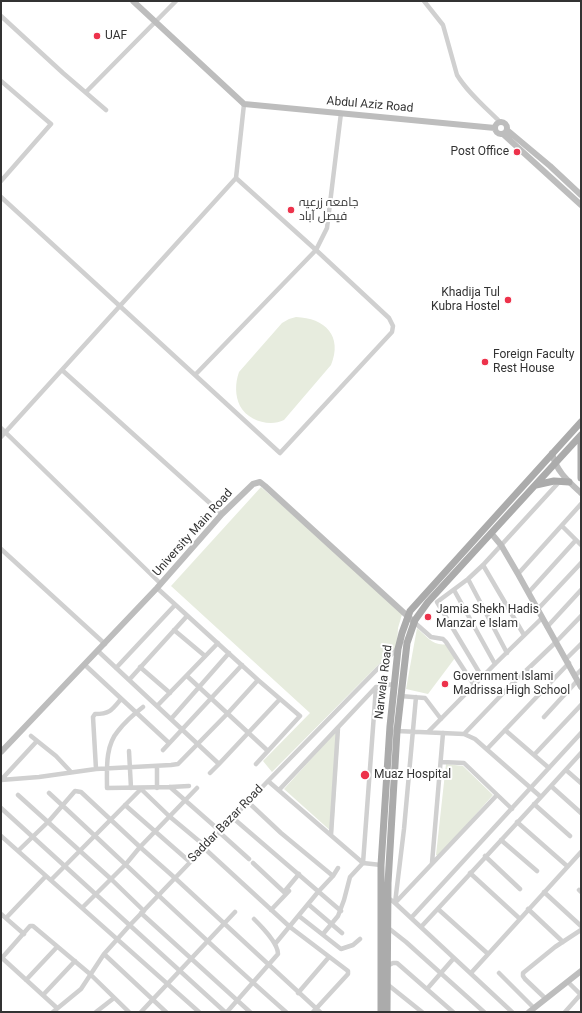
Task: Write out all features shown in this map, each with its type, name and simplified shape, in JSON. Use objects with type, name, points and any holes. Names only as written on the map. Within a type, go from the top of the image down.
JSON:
[{"type":"main road","name":"Narwala Road","points":[[381,1012],[381,865],[394,684],[398,649],[402,633],[410,611],[415,605],[581,422]]},
{"type":"main road","name":"Narwala Road","points":[[387,1012],[387,897],[397,730],[407,643],[414,622],[428,602],[581,435]]},
{"type":"main road","points":[[581,443],[581,478]]},
{"type":"main road","points":[[536,484],[565,480]]},
{"type":"street","points":[[1,437],[236,178],[244,104],[133,1]]},
{"type":"street","points":[[86,92],[176,1]]},
{"type":"street","points":[[424,1],[443,25],[457,75],[460,80],[477,100],[500,122],[505,124],[505,132],[581,205]]},
{"type":"street","points":[[1,16],[106,110]]},
{"type":"street","points":[[1,81],[50,124],[1,181]]},
{"type":"street","name":"Abdul Aziz Road","points":[[244,104],[495,128]]},
{"type":"street","points":[[195,376],[316,250],[327,228],[341,113]]},
{"type":"street","points":[[500,122],[496,124],[495,128],[497,133],[505,132],[563,178],[581,195]]},
{"type":"street","points":[[1,198],[280,453],[392,332],[393,326],[389,318],[236,178]]},
{"type":"street","points":[[558,183],[563,178]]},
{"type":"street","points":[[62,370],[222,514]]},
{"type":"street","points":[[1,428],[159,586],[175,605],[300,716],[256,764]]},
{"type":"street","points":[[552,454],[555,464],[565,480],[581,493]]},
{"type":"street","points":[[482,677],[437,602],[468,579],[483,565],[565,480]]},
{"type":"street","name":"University Main Road","points":[[1,752],[159,586],[222,514],[253,484],[260,482],[414,622]]},
{"type":"street","points":[[518,574],[581,504]]},
{"type":"street","points":[[562,526],[581,545]]},
{"type":"street","points":[[491,533],[501,545],[578,681]]},
{"type":"street","points":[[528,592],[576,540]]},
{"type":"street","points":[[1,549],[105,644]]},
{"type":"street","points":[[537,610],[581,563]]},
{"type":"street","points":[[483,565],[524,635]]},
{"type":"street","points":[[468,579],[507,653]]},
{"type":"street","points":[[454,590],[495,664]]},
{"type":"street","points":[[547,626],[581,590]]},
{"type":"street","points":[[116,668],[175,605]]},
{"type":"street","points":[[129,680],[187,616]]},
{"type":"street","points":[[464,734],[581,616]]},
{"type":"street","points":[[428,732],[542,618]]},
{"type":"street","points":[[414,622],[431,637],[443,639],[446,642],[474,685]]},
{"type":"street","points":[[174,630],[205,656]]},
{"type":"street","points":[[158,706],[218,643]]},
{"type":"street","name":"Saddar Bazar Road","points":[[55,1010],[81,989],[104,954],[142,912],[398,649],[407,643]]},
{"type":"street","points":[[487,748],[568,661],[581,644]]},
{"type":"street","points":[[98,651],[219,764]]},
{"type":"street","points":[[171,719],[229,653]]},
{"type":"street","points":[[85,665],[170,743]]},
{"type":"street","points":[[163,750],[242,665]]},
{"type":"street","points":[[140,667],[170,693]]},
{"type":"street","points":[[544,717],[578,681],[581,670]]},
{"type":"street","points":[[187,676],[268,751]]},
{"type":"street","points":[[1,780],[39,777],[96,769],[178,764],[228,714],[258,680]]},
{"type":"street","points":[[279,790],[376,687],[394,684]]},
{"type":"street","points":[[323,934],[341,911],[350,877],[363,863],[376,687]]},
{"type":"street","points":[[400,696],[425,698],[441,719]]},
{"type":"street","points":[[396,903],[416,697]]},
{"type":"street","points":[[96,769],[94,714],[104,714],[110,712],[121,699]]},
{"type":"street","points":[[210,773],[280,699]]},
{"type":"street","points":[[534,755],[581,705]]},
{"type":"street","points":[[143,707],[118,730],[113,737],[108,756],[107,788],[170,788],[189,786]]},
{"type":"street","points":[[331,835],[338,728]]},
{"type":"street","points":[[397,730],[464,734],[475,739],[487,748],[541,798]]},
{"type":"street","points":[[505,730],[549,768]]},
{"type":"street","points":[[432,864],[444,733]]},
{"type":"street","points":[[411,918],[581,733]]},
{"type":"street","points":[[31,736],[56,756],[71,772]]},
{"type":"street","points":[[1,780],[36,741]]},
{"type":"street","points":[[129,750],[131,788]]},
{"type":"street","points":[[421,927],[581,753]]},
{"type":"street","points":[[442,762],[464,764],[512,809]]},
{"type":"street","points":[[157,766],[158,788]]},
{"type":"street","points":[[566,770],[581,783]]},
{"type":"street","points":[[268,781],[363,863],[381,865]]},
{"type":"street","points":[[551,786],[581,813]]},
{"type":"street","points":[[170,788],[249,859]]},
{"type":"street","points":[[82,908],[112,879],[197,788]]},
{"type":"street","points":[[18,851],[49,821],[76,791],[81,792],[110,819],[140,848],[175,878],[316,1011],[348,974],[346,969],[290,927],[141,789],[110,819],[51,880]]},
{"type":"street","points":[[49,793],[126,864],[158,896],[286,1012]]},
{"type":"street","points":[[18,795],[49,821],[112,879],[142,912],[250,1012]]},
{"type":"street","points":[[396,903],[497,795]]},
{"type":"street","points":[[248,802],[281,833],[333,876]]},
{"type":"street","points":[[125,804],[190,862]]},
{"type":"street","points":[[534,804],[570,836]]},
{"type":"street","points":[[1,808],[226,1012],[269,966],[278,954],[275,944],[254,919]]},
{"type":"street","points":[[233,818],[341,911]]},
{"type":"street","points":[[517,822],[567,866]]},
{"type":"street","points":[[1,836],[199,1012]]},
{"type":"street","points":[[501,840],[537,872]]},
{"type":"street","points":[[471,973],[487,953],[581,852]]},
{"type":"street","points":[[485,856],[520,889]]},
{"type":"street","points":[[253,863],[284,892],[299,874]]},
{"type":"street","points":[[275,944],[333,876],[338,868]]},
{"type":"street","points":[[470,873],[519,918]]},
{"type":"street","points":[[6,918],[46,876]]},
{"type":"street","points":[[271,910],[298,880]]},
{"type":"street","points":[[380,892],[396,903],[512,1012]]},
{"type":"street","points":[[544,892],[581,926]]},
{"type":"street","points":[[308,904],[342,932]]},
{"type":"street","points":[[438,909],[487,953]]},
{"type":"street","points":[[528,910],[563,942]]},
{"type":"street","points":[[141,1012],[235,912]]},
{"type":"street","points":[[1,914],[24,934]]},
{"type":"street","points":[[299,916],[341,949],[353,945],[360,939]]},
{"type":"street","points":[[55,1010],[43,995],[1,958],[30,926],[33,926],[90,974],[129,1012]]},
{"type":"street","points":[[387,927],[406,942],[484,1012]]},
{"type":"street","points":[[546,999],[525,979],[523,974],[540,958],[581,930]]},
{"type":"street","points":[[26,980],[57,947]]},
{"type":"street","points":[[104,954],[166,1012]]},
{"type":"street","points":[[298,993],[329,957]]},
{"type":"street","points":[[427,989],[454,958]]},
{"type":"street","points":[[43,995],[75,961]]},
{"type":"street","points":[[387,966],[397,963],[454,1012]]},
{"type":"street","points":[[499,973],[532,1010],[581,971]]},
{"type":"street","points":[[565,1012],[581,995],[568,982]]},
{"type":"street","points":[[387,984],[422,1012]]},
{"type":"street","points":[[96,1012],[114,998]]},
{"type":"shaded area","points":[[296,317],[315,321],[329,330],[335,345],[331,365],[284,420],[266,423],[254,419],[248,416],[238,402],[236,389],[239,372],[282,323]]},
{"type":"shaded area","points":[[261,487],[403,611],[398,628],[397,646],[272,772],[263,761],[310,713],[171,586]]},
{"type":"shaded area","points":[[417,628],[434,642],[442,645],[447,644],[455,658],[428,694],[406,689]]},
{"type":"shaded area","points":[[340,727],[333,833],[284,789]]},
{"type":"shaded area","points":[[446,764],[463,766],[493,795],[439,856],[436,855]]},
{"type":"place","name":"UAF","points":[[97,36]]},
{"type":"place","name":"Post Office","points":[[517,152]]},
{"type":"place","name":"جامعہ زرعیہ فیصل آباد","points":[[291,210]]},
{"type":"place","name":"Khadija Tul Kubra Hostel","points":[[508,300]]},
{"type":"place","name":"Foreign Faculty Rest House","points":[[485,362]]},
{"type":"place","name":"Jamia Shekh Hadis Manzar e Islam","points":[[428,617]]},
{"type":"place","name":"Government Islami Madrissa High School","points":[[445,684]]},
{"type":"place","name":"Muaz Hospital","points":[[365,775]]}]
